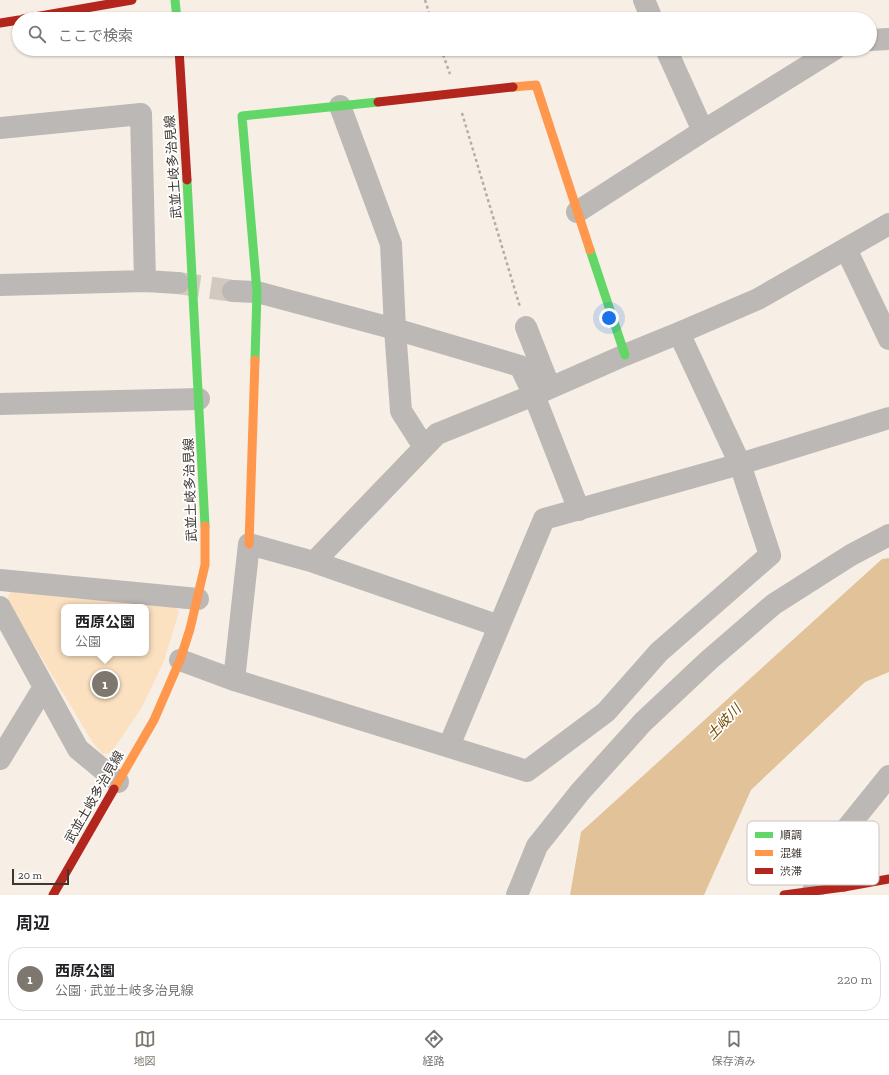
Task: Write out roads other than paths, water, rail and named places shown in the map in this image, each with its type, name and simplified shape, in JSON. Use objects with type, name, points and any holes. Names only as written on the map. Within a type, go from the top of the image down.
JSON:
[{"type":"main road","points":[[63,12],[132,0]]},
{"type":"main road","points":[[175,0],[176,12]]},
{"type":"main road","points":[[0,23],[12,21]]},
{"type":"main road","name":"武並土岐多治見線","points":[[53,895],[154,720],[180,660],[198,599],[205,565],[205,514],[179,56]]},
{"type":"main road","points":[[249,544],[257,292],[242,116],[536,85],[624,355]]},
{"type":"main road","points":[[879,881],[889,879]]},
{"type":"main road","points":[[784,895],[855,885]]},
{"type":"street","points":[[644,0],[649,12]]},
{"type":"street","points":[[877,40],[889,39]]},
{"type":"street","points":[[669,56],[703,131]]},
{"type":"street","points":[[577,212],[824,56]]},
{"type":"street","points":[[340,106],[391,244],[401,411],[424,447]]},
{"type":"street","points":[[0,128],[141,114],[146,281]]},
{"type":"street","points":[[314,562],[437,434],[758,299],[889,224]]},
{"type":"street","points":[[846,249],[889,339]]},
{"type":"street","points":[[0,285],[146,281],[178,283]]},
{"type":"street","points":[[233,291],[257,292],[395,329],[520,366],[542,391]]},
{"type":"street","points":[[526,327],[542,391],[579,510]]},
{"type":"street","points":[[180,660],[234,680],[527,771],[606,712],[659,652],[770,555],[740,464],[679,333]]},
{"type":"street","points":[[0,404],[199,399]]},
{"type":"street","points":[[449,746],[544,519],[740,464],[889,418]]},
{"type":"street","points":[[517,895],[537,846],[580,792],[643,722],[709,660],[774,604],[851,555],[889,535]]},
{"type":"street","points":[[234,680],[249,544],[314,562],[499,626]]},
{"type":"street","points":[[0,580],[198,599]]},
{"type":"street","points":[[0,607],[78,749],[118,782]]},
{"type":"street","points":[[0,759],[44,687]]},
{"type":"street","points":[[853,821],[889,776]]},
{"type":"street","points":[[811,895],[816,885]]},
{"type":"water","name":"土岐川","points":[[889,558],[889,672],[865,682],[751,790],[704,895],[570,895],[581,832],[882,559]]},
{"type":"tunnel","points":[[178,283],[233,291]]},
{"type":"place","name":"西原公園","points":[[105,684]]}]
